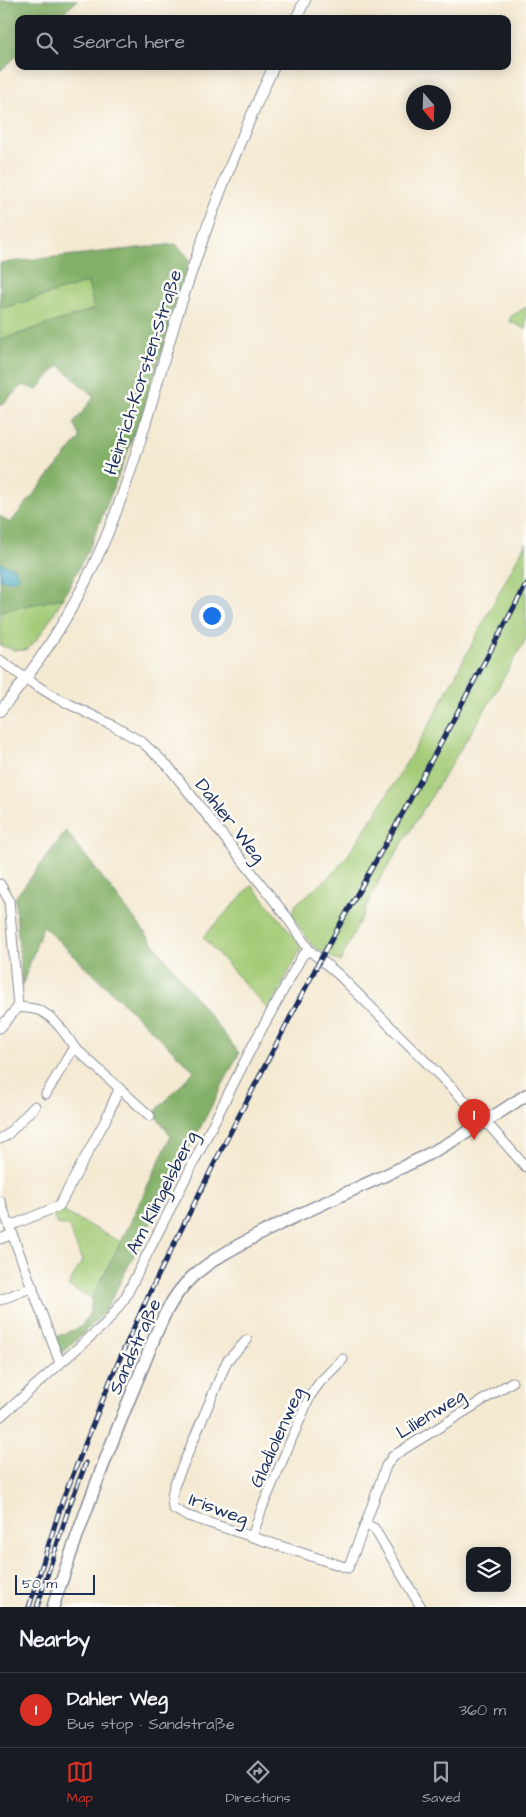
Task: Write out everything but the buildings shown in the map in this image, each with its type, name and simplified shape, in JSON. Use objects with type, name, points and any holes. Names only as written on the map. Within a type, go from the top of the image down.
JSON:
[{"type":"main road","name":"Sandstraße","points":[[53,1607],[120,1421],[169,1306],[184,1285],[208,1264],[243,1242],[281,1222],[393,1172],[432,1152],[486,1122],[526,1095]]},
{"type":"street","points":[[298,15],[305,0]]},
{"type":"street","name":"Heinrich-Korsten-Straße","points":[[0,711],[26,679],[76,602],[110,528],[147,418],[176,319],[200,247],[231,164],[272,70]]},
{"type":"street","name":"Dahler Weg","points":[[0,660],[55,697],[142,742],[168,766],[287,917],[309,950],[339,975],[486,1122],[526,1168]]},
{"type":"street","points":[[0,884],[10,900],[18,1007],[0,1028]]},
{"type":"street","name":"Am Klingelsberg","points":[[2,1412],[107,1322],[125,1298],[253,1045],[302,956],[309,950]]},
{"type":"street","points":[[18,1007],[39,1010],[50,1018],[74,1046],[150,1116]]},
{"type":"street","points":[[46,1094],[74,1046]]},
{"type":"street","points":[[0,1239],[11,1230],[59,1206],[105,1121],[118,1088]]},
{"type":"street","points":[[0,1139],[7,1135],[35,1106]]},
{"type":"street","points":[[0,1202],[60,1363]]},
{"type":"street","points":[[0,1300],[33,1288]]},
{"type":"street","name":"Irisweg","points":[[248,1340],[227,1361],[174,1486],[173,1508],[185,1515],[348,1568]]},
{"type":"street","name":"Gladiolenweg","points":[[252,1537],[262,1508],[310,1396],[320,1382],[343,1359]]},
{"type":"street","name":"Lilienweg","points":[[348,1568],[366,1525],[386,1466],[393,1456],[512,1382]]},
{"type":"street","points":[[366,1525],[374,1528],[421,1607]]},
{"type":"green space","points":[[0,0],[78,0],[61,15],[15,15],[15,58],[0,71]]},
{"type":"green space","points":[[176,244],[190,259],[144,410],[90,547],[63,598],[0,611],[0,516],[10,523],[80,438],[74,423],[94,397],[59,365],[37,390],[23,385],[0,406],[0,340],[94,309],[88,282],[0,309],[0,263]]},
{"type":"green space","points":[[88,282],[95,309],[0,340],[0,309]]},
{"type":"green space","points":[[526,307],[526,329],[510,322],[510,317]]},
{"type":"green space","points":[[526,542],[526,639],[488,705],[379,881],[340,962],[311,945],[292,915],[296,904],[328,878],[346,858],[384,800],[430,723]]},
{"type":"green space","points":[[63,598],[41,634],[27,649],[10,649],[0,645],[0,611]]},
{"type":"green space","points":[[66,831],[239,1053],[104,1313],[62,1354],[55,1337],[81,1327],[90,1312],[92,1298],[121,1242],[171,1136],[154,1113],[194,1071],[43,926],[22,986],[15,898]]},
{"type":"green space","points":[[252,885],[302,946],[269,1011],[203,937]]},
{"type":"green space","points":[[62,1207],[64,1212],[121,1242],[92,1298],[68,1286],[82,1261],[69,1227],[57,1224],[52,1211]]},
{"type":"water","points":[[0,563],[14,568],[19,578],[11,581],[0,579]]},
{"type":"railway","points":[[29,1607],[62,1502],[113,1374],[148,1296],[320,960],[405,809],[526,585]]},
{"type":"railway","points":[[37,1607],[70,1504],[86,1463]]},
{"type":"place","name":"Dahler Weg","points":[[474,1140]]}]
